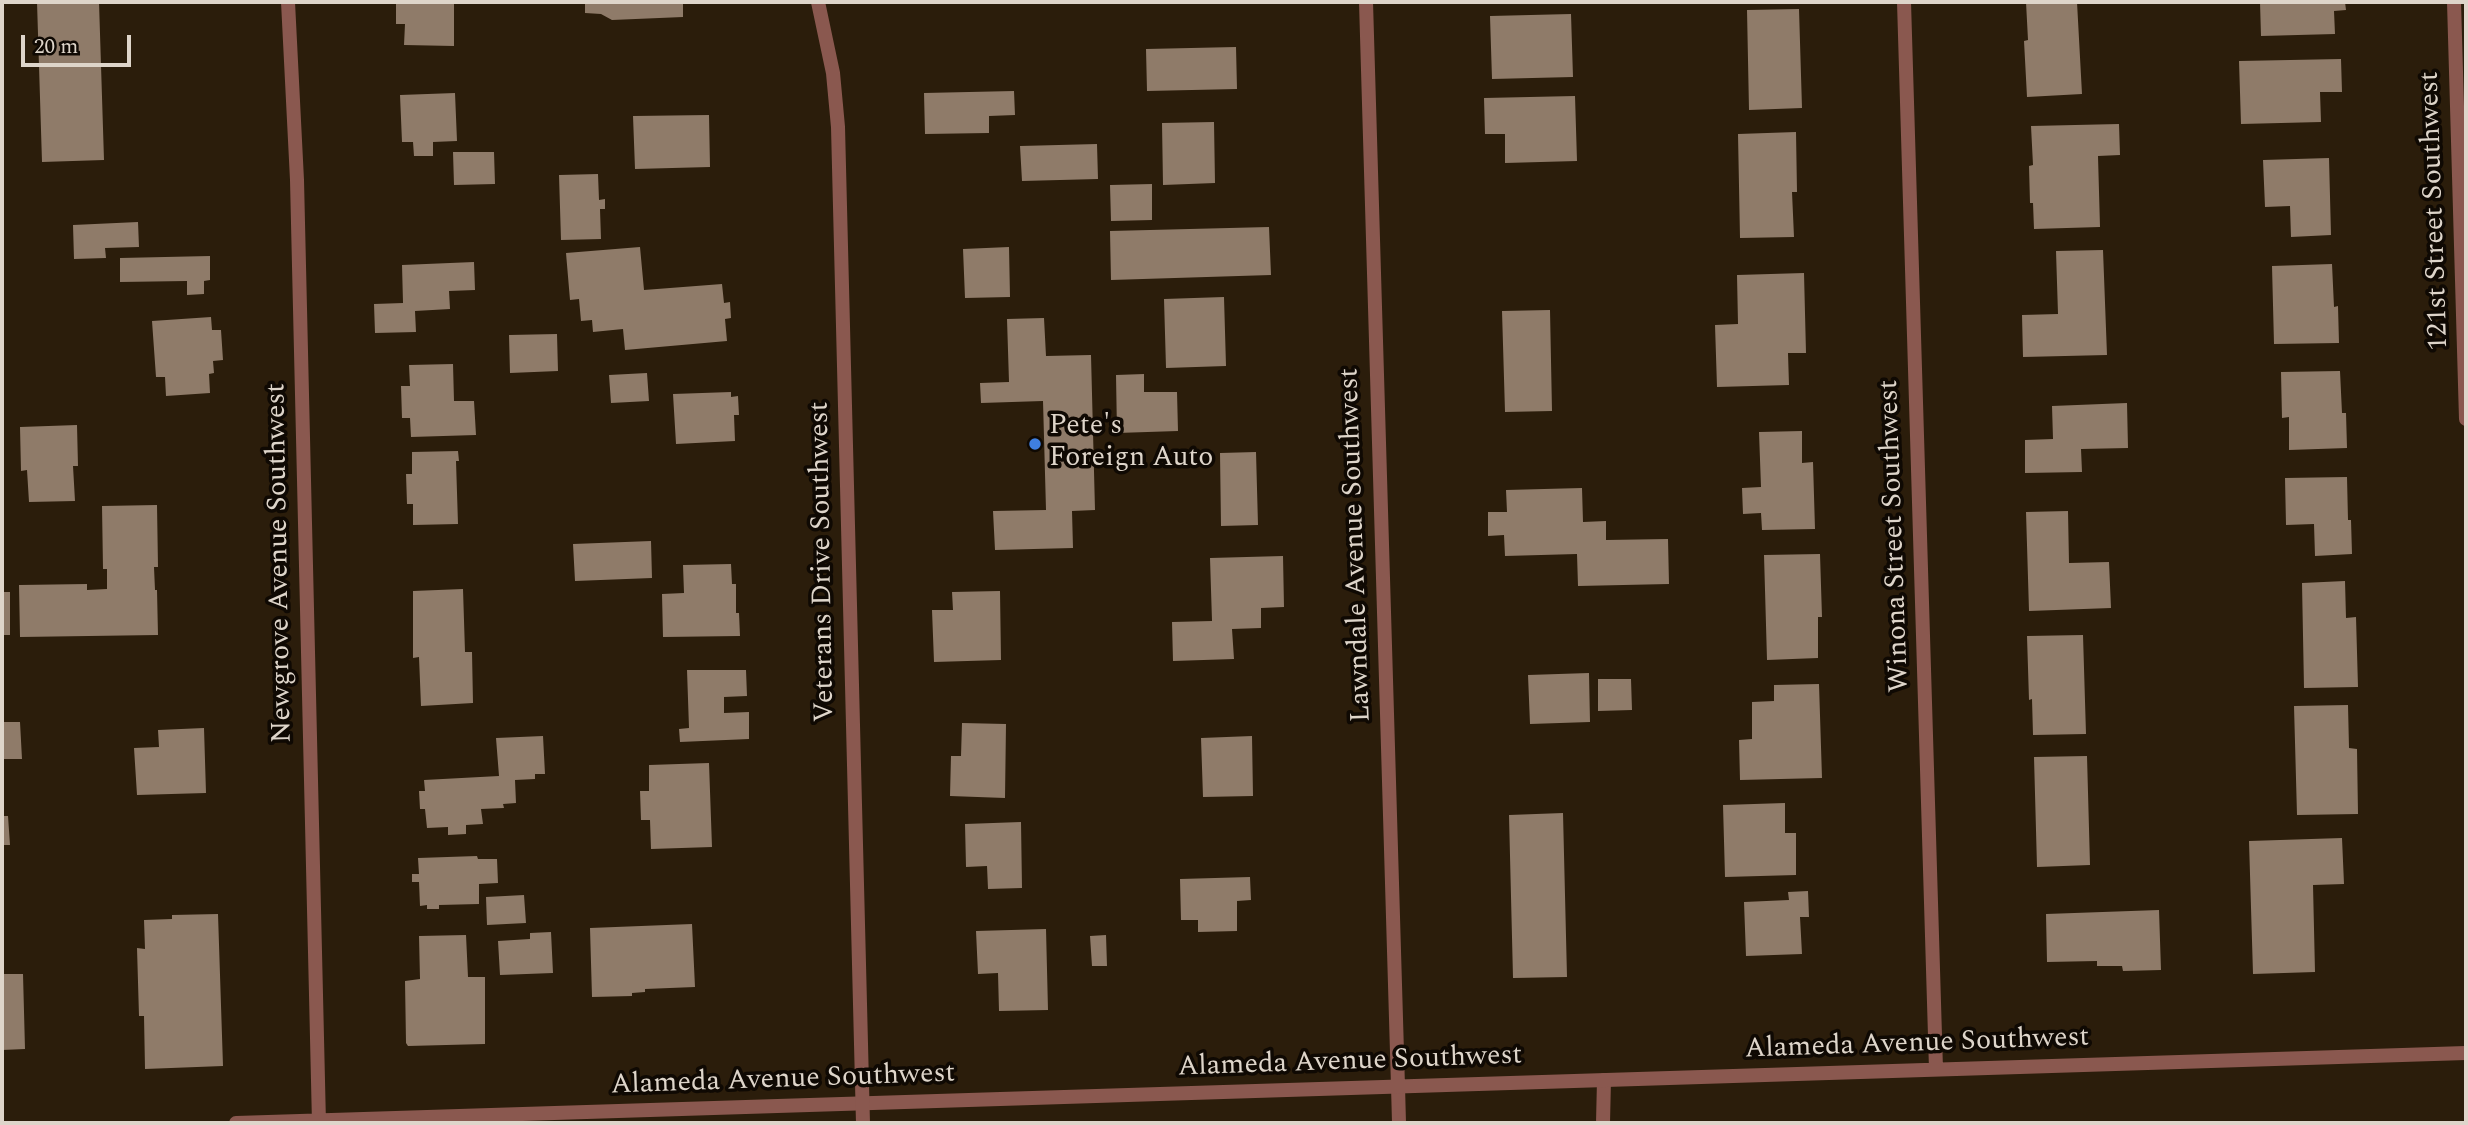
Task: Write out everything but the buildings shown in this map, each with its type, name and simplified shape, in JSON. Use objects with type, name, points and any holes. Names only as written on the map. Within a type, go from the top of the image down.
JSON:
[{"type":"street","name":"Newgrove Avenue Southwest","points":[[288,2],[297,180],[319,1122]]},
{"type":"street","name":"Veterans Drive Southwest","points":[[818,2],[832,73],[838,127],[863,1123]]},
{"type":"street","name":"Lawndale Avenue Southwest","points":[[1366,2],[1399,1123]]},
{"type":"street","name":"Winona Street Southwest","points":[[1904,2],[1936,1069]]},
{"type":"street","name":"121st Street Southwest","points":[[2454,2],[2466,419]]},
{"type":"street","name":"Alameda Avenue Southwest","points":[[236,1123],[2466,1053]]},
{"type":"street","points":[[1603,1123],[1604,1080]]},
{"type":"place","name":"Pete's Foreign Auto","points":[[1035,444]]}]
